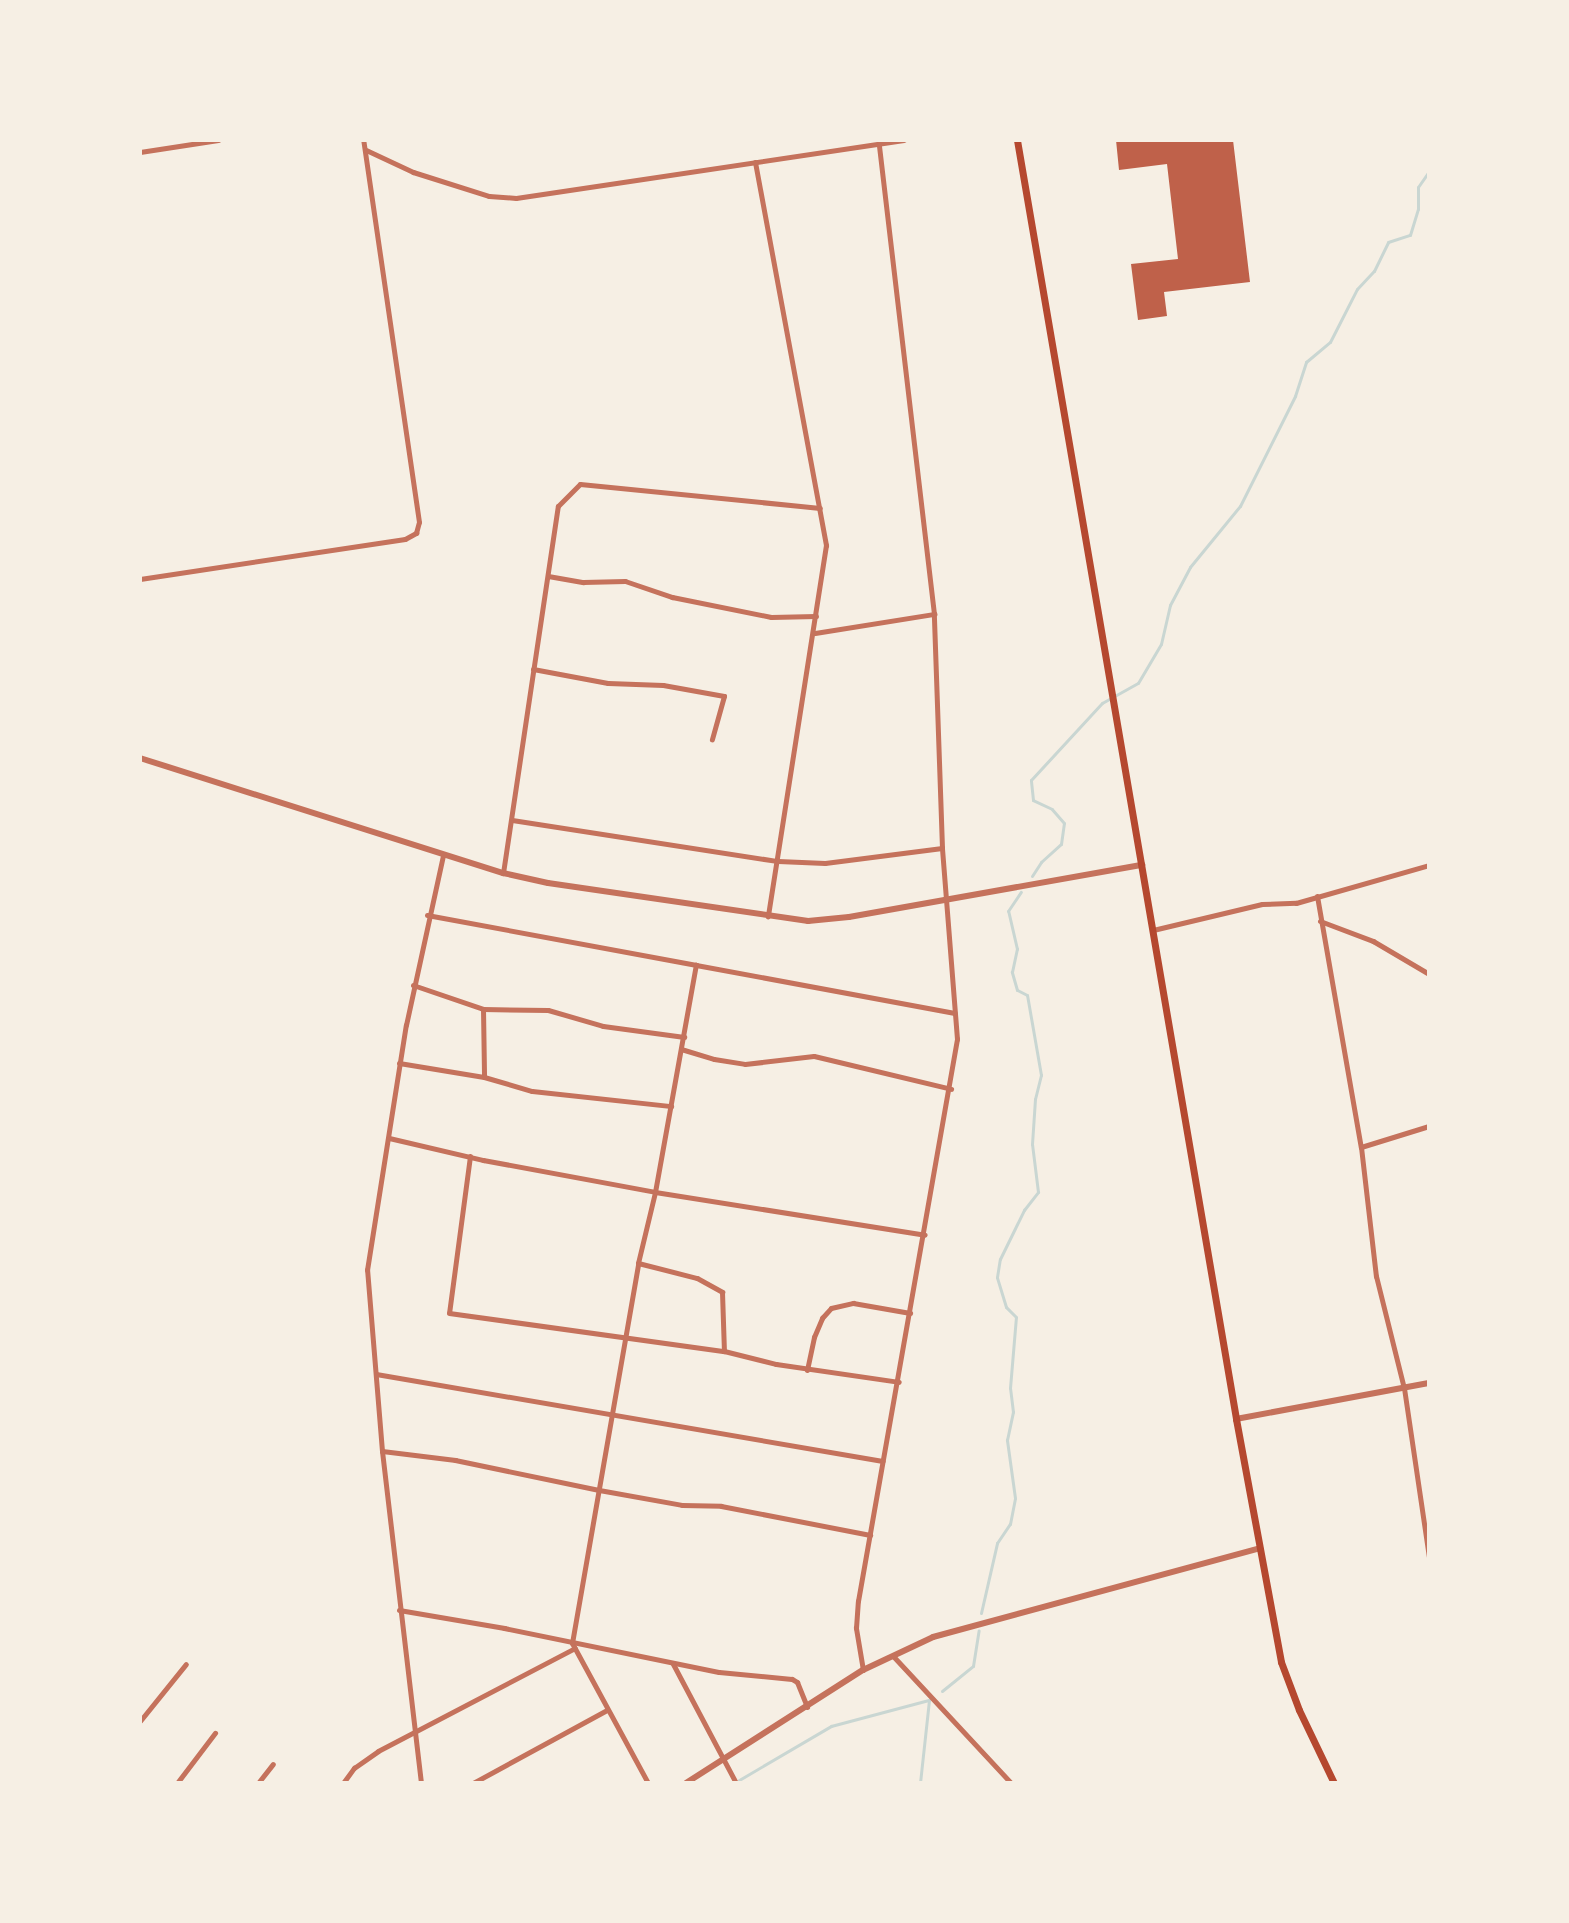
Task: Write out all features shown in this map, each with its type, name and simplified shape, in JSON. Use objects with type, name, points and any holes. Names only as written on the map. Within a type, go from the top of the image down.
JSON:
[{"type":"main road","points":[[1017,140],[1236,1419],[1281,1662],[1304,1723],[1334,1783]]},
{"type":"street","points":[[140,152],[172,143],[218,140]]},
{"type":"street","points":[[140,579],[405,539],[416,533],[419,522],[363,140]]},
{"type":"street","points":[[365,150],[413,172],[502,198],[603,187],[904,140]]},
{"type":"street","points":[[863,1670],[856,1616],[957,1049],[942,848],[934,614],[879,145]]},
{"type":"street","points":[[755,162],[826,545],[815,633],[768,916]]},
{"type":"street","points":[[503,873],[558,506],[580,484],[820,508]]},
{"type":"street","points":[[548,576],[583,582],[625,581],[672,597],[765,616],[816,616]]},
{"type":"street","points":[[815,633],[934,614]]},
{"type":"street","points":[[533,669],[608,683],[663,685],[724,696],[712,739]]},
{"type":"street","points":[[140,758],[503,873],[768,916],[827,920],[1142,865]]},
{"type":"street","points":[[512,820],[778,861],[825,863],[942,848]]},
{"type":"street","points":[[421,1783],[382,1451],[368,1251],[413,985],[443,856]]},
{"type":"street","points":[[1153,930],[1262,904],[1283,905],[1429,865]]},
{"type":"street","points":[[1317,896],[1361,1147],[1376,1276],[1404,1388],[1429,1558]]},
{"type":"street","points":[[427,915],[955,1013]]},
{"type":"street","points":[[1320,921],[1373,941],[1429,974]]},
{"type":"street","points":[[648,1783],[573,1646],[638,1263],[655,1192],[696,965]]},
{"type":"street","points":[[413,985],[483,1009],[538,1008],[603,1026],[684,1037]]},
{"type":"street","points":[[483,1009],[484,1077]]},
{"type":"street","points":[[1429,1019],[1429,1058]]},
{"type":"street","points":[[681,1049],[745,1064],[814,1056],[951,1089]]},
{"type":"street","points":[[399,1063],[484,1077],[545,1094],[591,1095],[671,1106]]},
{"type":"street","points":[[1361,1147],[1429,1126]]},
{"type":"street","points":[[389,1138],[655,1192],[925,1235]]},
{"type":"street","points":[[470,1156],[449,1313],[724,1351],[807,1370],[899,1382]]},
{"type":"street","points":[[638,1263],[697,1278],[722,1292],[724,1351]]},
{"type":"street","points":[[807,1370],[814,1337],[822,1318],[831,1308],[853,1303],[910,1313]]},
{"type":"street","points":[[376,1374],[612,1412],[883,1461]]},
{"type":"street","points":[[1236,1419],[1429,1383]]},
{"type":"street","points":[[382,1451],[455,1460],[599,1490],[682,1505],[721,1506],[870,1535]]},
{"type":"street","points":[[686,1783],[808,1708],[863,1670],[893,1656],[959,1629],[1260,1548]]},
{"type":"street","points":[[399,1610],[739,1676],[795,1680],[808,1708]]},
{"type":"street","points":[[343,1783],[367,1757],[573,1646]]},
{"type":"street","points":[[893,1656],[1011,1783]]},
{"type":"street","points":[[673,1663],[736,1783]]},
{"type":"street","points":[[140,1721],[186,1664]]},
{"type":"street","points":[[473,1783],[607,1710]]},
{"type":"street","points":[[177,1783],[215,1733]]},
{"type":"street","points":[[258,1783],[273,1764]]},
{"type":"building","points":[[1116,140],[1233,140],[1250,282],[1164,292],[1167,316],[1138,320],[1131,264],[1178,259],[1167,164],[1119,170]]},
{"type":"waterway","points":[[1032,876],[1041,862],[1061,844],[1064,823],[1052,809],[1033,800],[1031,780],[1102,703],[1138,683],[1161,644],[1170,605],[1190,567],[1240,506],[1295,396],[1306,362],[1330,342],[1357,289],[1374,271],[1388,242],[1410,235],[1418,209],[1418,187],[1429,171]]},
{"type":"waterway","points":[[981,1613],[997,1543],[1010,1524],[1015,1498],[1007,1440],[1013,1412],[1010,1388],[1016,1317],[1006,1307],[997,1277],[1000,1259],[1024,1210],[1038,1192],[1032,1144],[1035,1099],[1041,1075],[1027,995],[1017,990],[1012,972],[1017,949],[1008,911],[1021,892]]},
{"type":"waterway","points":[[942,1691],[973,1666],[979,1630]]},
{"type":"waterway","points":[[739,1780],[831,1726],[929,1700],[920,1783]]}]
